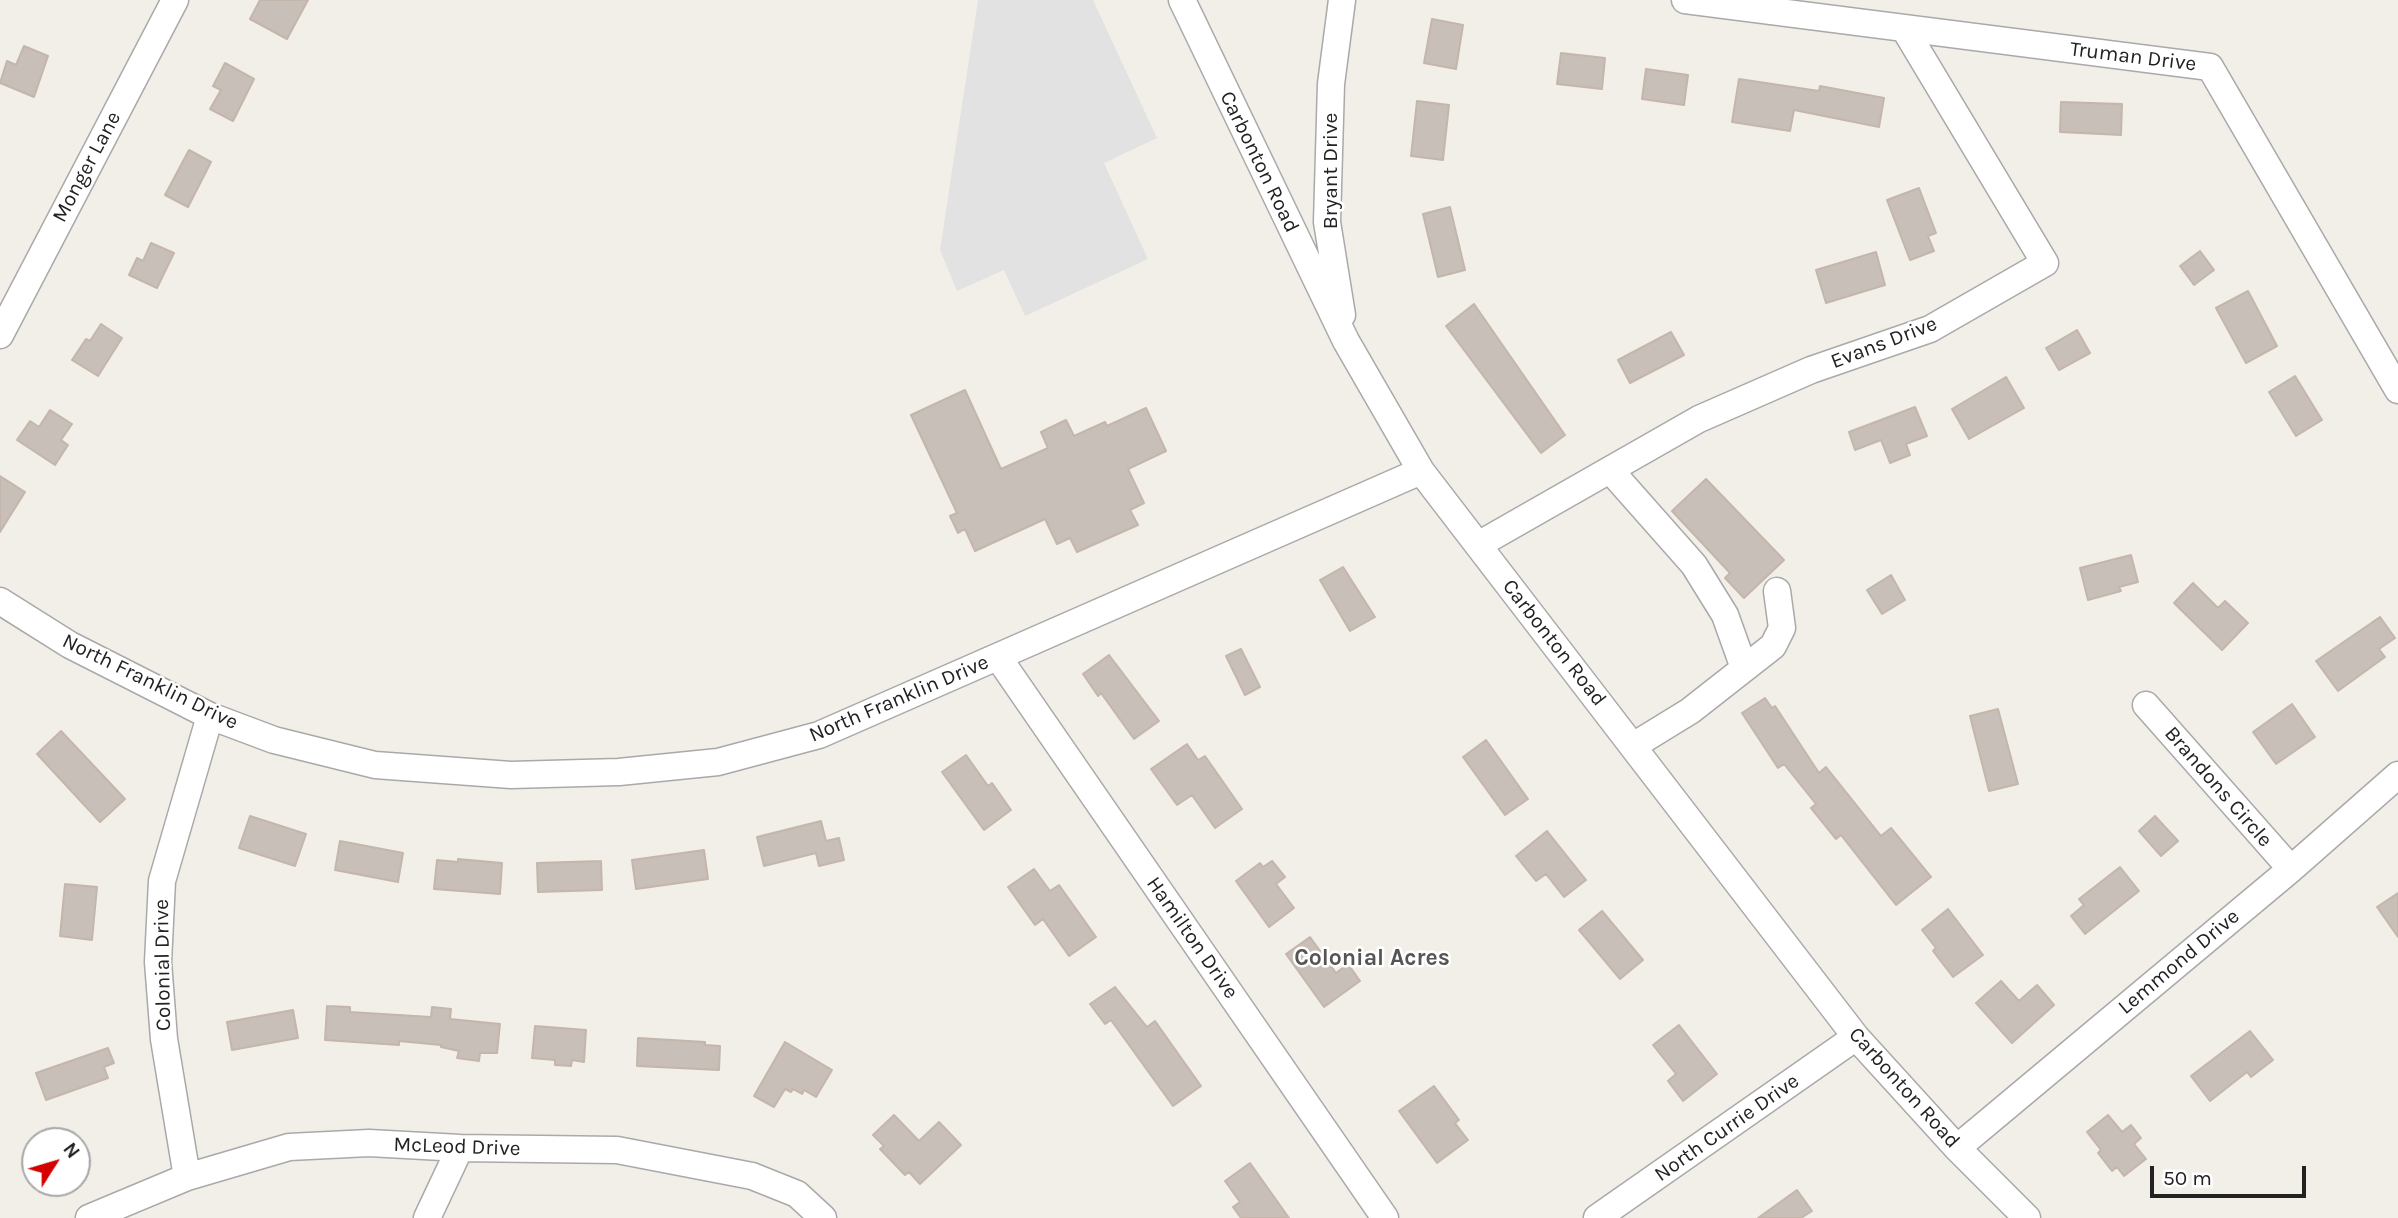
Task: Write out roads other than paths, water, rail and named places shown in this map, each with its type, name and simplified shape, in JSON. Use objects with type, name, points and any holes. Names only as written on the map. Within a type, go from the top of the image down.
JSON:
[{"type":"street","name":"Monger Lane","points":[[0,335],[175,0]]},
{"type":"street","name":"Carbonton Road","points":[[1182,0],[1346,341],[1421,471],[1856,1037],[1957,1147],[2027,1218]]},
{"type":"street","name":"Bryant Drive","points":[[1342,0],[1331,84],[1327,222],[1346,341]]},
{"type":"street","name":"Truman Drive","points":[[1685,0],[2210,67],[2398,390]]},
{"type":"street","name":"Evans Drive","points":[[1478,545],[1699,419],[1811,370],[1930,329],[2045,263],[1904,28]]},
{"type":"street","points":[[1610,470],[1694,565],[1725,615],[1744,668]]},
{"type":"street","name":"North Franklin Drive","points":[[0,601],[70,645],[210,716],[274,740],[374,765],[511,775],[620,772],[718,762],[819,735],[1421,471]]},
{"type":"street","points":[[1633,746],[1690,711],[1773,646],[1783,628],[1777,591]]},
{"type":"street","name":"Hamilton Drive","points":[[998,657],[1385,1218]]},
{"type":"street","name":"Brandons Circle","points":[[2146,705],[2291,869]]},
{"type":"street","name":"Colonial Drive","points":[[187,1177],[164,1039],[159,962],[162,881],[210,716]]},
{"type":"street","name":"Lemmond Drive","points":[[1957,1147],[2291,869],[2398,775]]},
{"type":"street","name":"North Currie Drive","points":[[1597,1218],[1856,1037]]},
{"type":"street","name":"McLeod Drive","points":[[89,1218],[187,1177],[289,1147],[369,1143],[460,1148],[617,1150],[752,1176],[797,1194],[823,1218]]},
{"type":"street","points":[[427,1218],[460,1148]]},
{"type":"district","name":"Colonial Acres","points":[[1372,958]]}]
